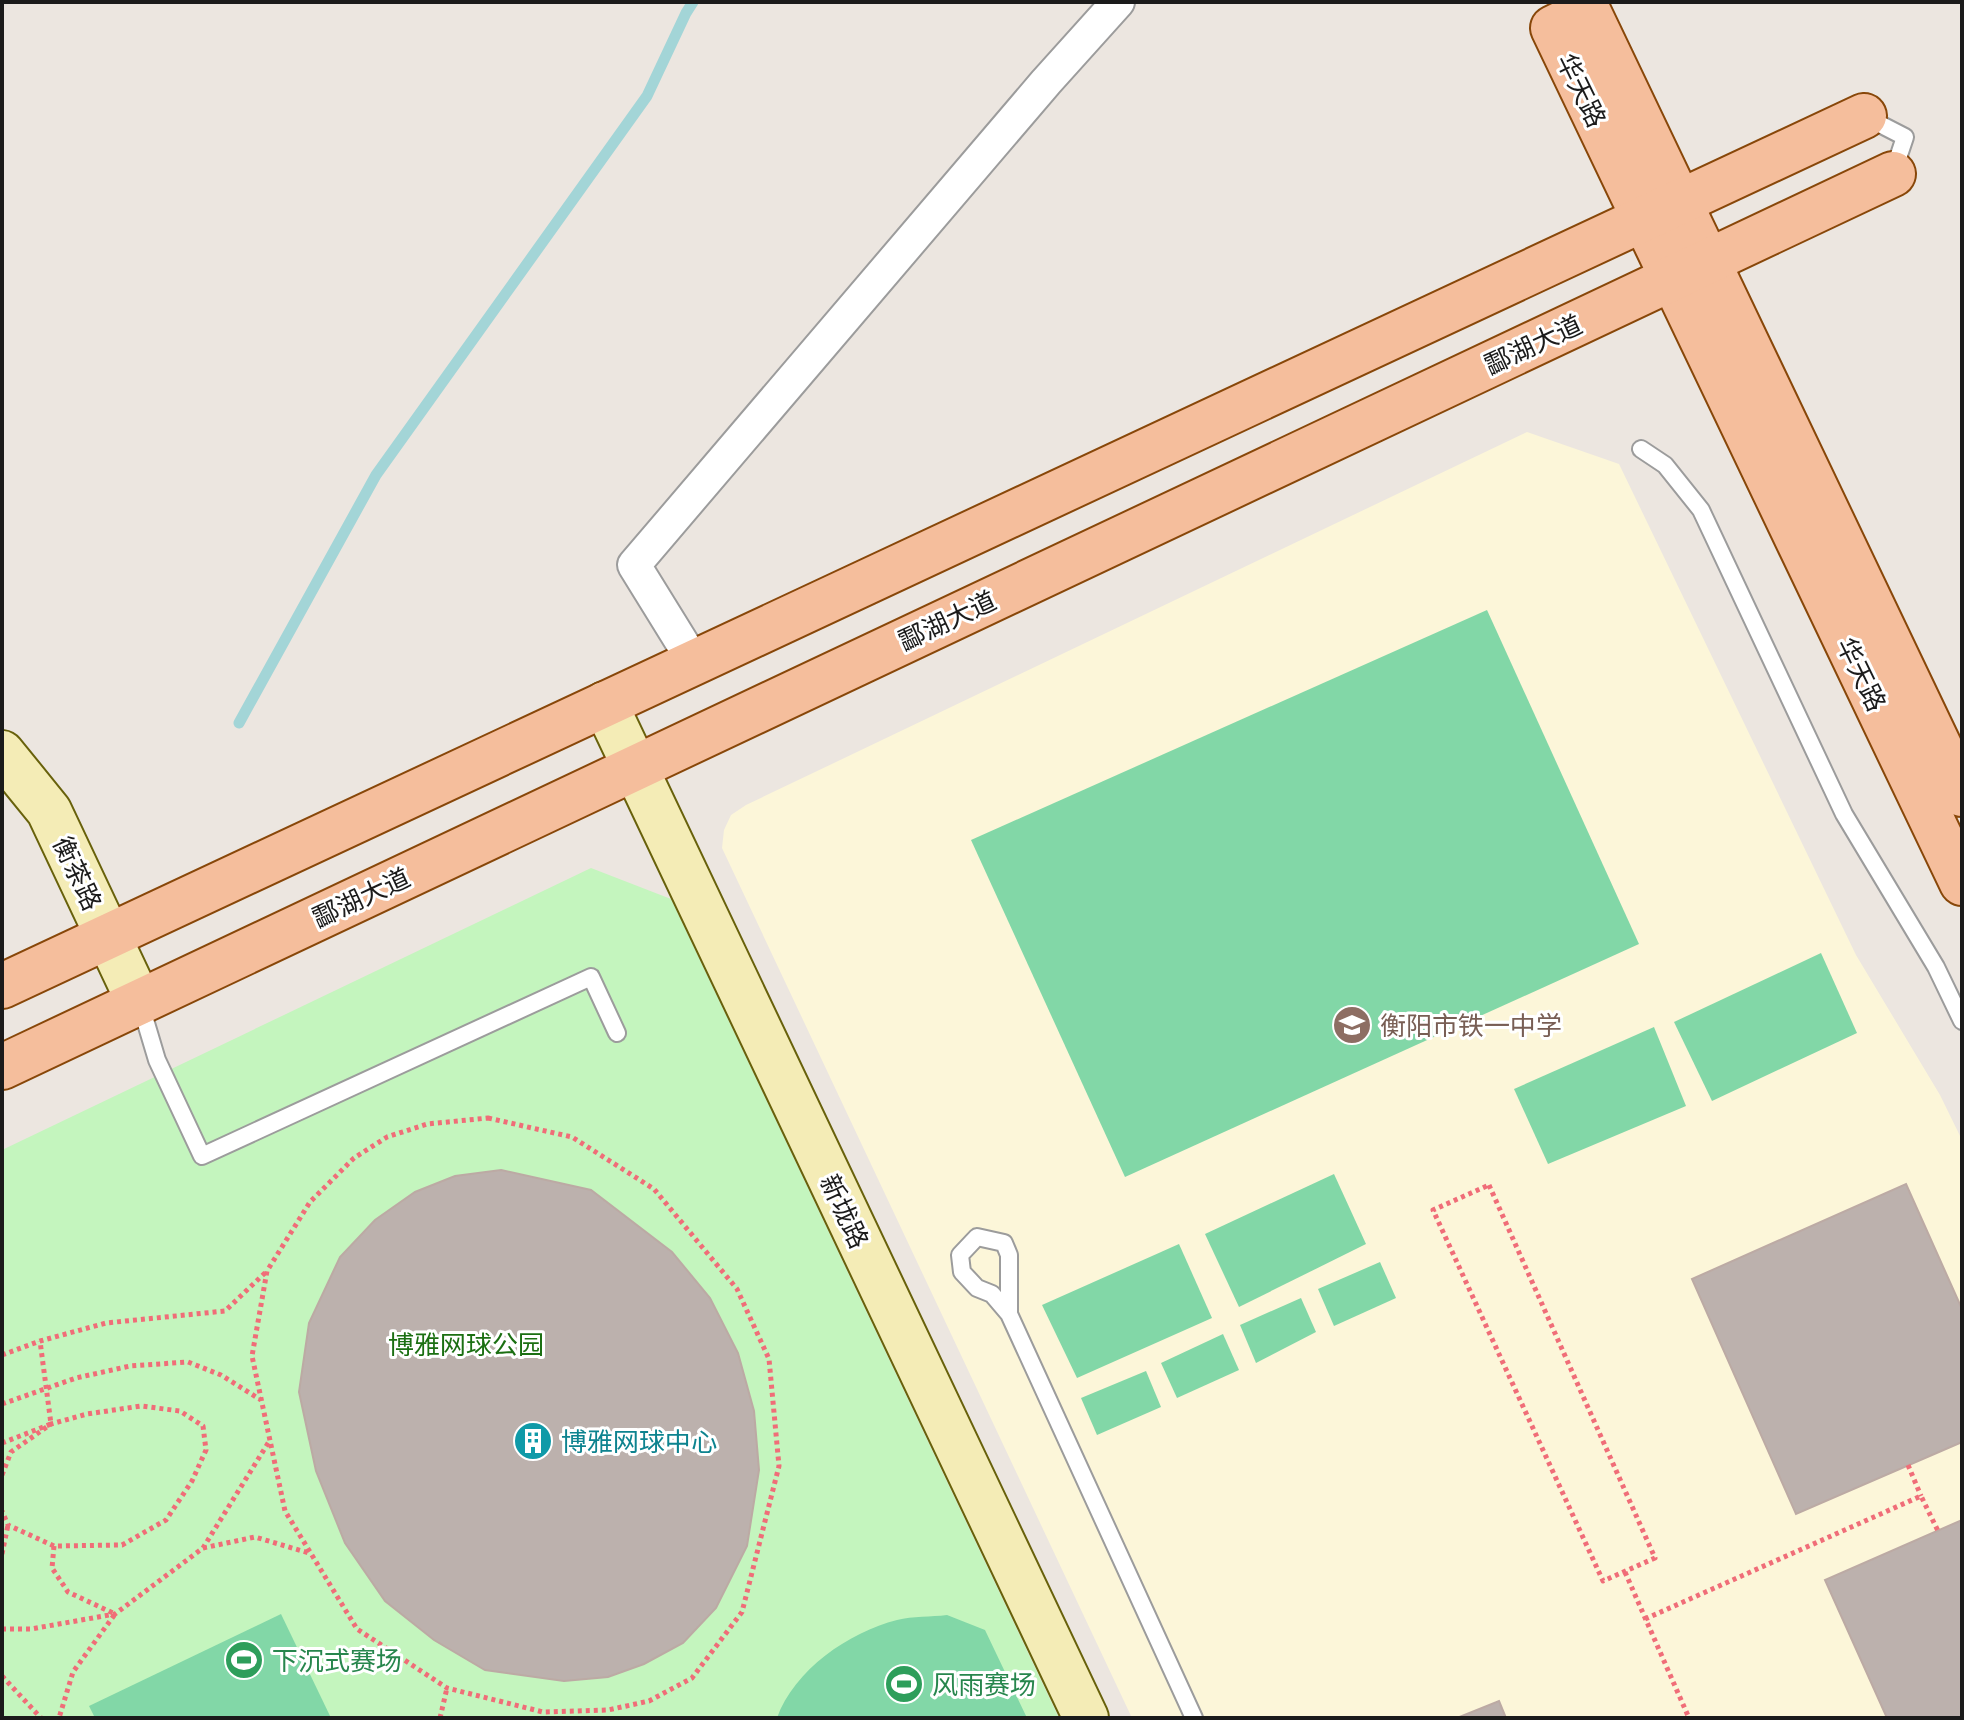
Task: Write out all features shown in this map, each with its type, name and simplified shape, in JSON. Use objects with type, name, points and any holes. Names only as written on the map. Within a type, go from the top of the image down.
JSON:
[{"type":"main road","points":[[2,986],[1864,116]]},
{"type":"main road","name":"酃湖大道","points":[[2,1067],[1893,174]]},
{"type":"main road","name":"华天路","points":[[1662,211],[1962,883]]},
{"type":"main road","name":"华天路","points":[[1690,270],[1962,794]]},
{"type":"main road","name":"新垅路","points":[[605,704],[1086,1718]]},
{"type":"main road","name":"衡茶路","points":[[2,753],[49,811],[139,1002]]},
{"type":"street","points":[[694,662],[634,565],[1046,82],[1118,2]]},
{"type":"lane","points":[[1864,116],[1905,137],[1893,174]]},
{"type":"lane","points":[[1641,449],[1665,465],[1701,510],[1844,814],[1936,967],[1962,1021]]},
{"type":"lane","points":[[139,1002],[157,1060],[202,1156],[591,977],[617,1033]]},
{"type":"lane","points":[[1009,1314],[1009,1255],[1004,1243],[977,1237],[960,1255],[962,1272],[977,1288],[992,1294],[1009,1314],[1194,1718]]},
{"type":"path","points":[[2,1355],[106,1323],[225,1311],[267,1271],[310,1202],[354,1158],[387,1137],[427,1124],[488,1118],[572,1137],[654,1189],[737,1289],[769,1359],[779,1466],[742,1612],[692,1678],[649,1701],[608,1710],[543,1712],[447,1688],[357,1629],[285,1511],[252,1356],[267,1271]]},
{"type":"path","points":[[1489,1185],[1655,1558],[1625,1572],[1603,1581],[1433,1210],[1489,1185]]},
{"type":"path","points":[[40,1341],[51,1424]]},
{"type":"path","points":[[4,1403],[76,1378],[130,1366],[188,1362],[221,1375],[261,1400]]},
{"type":"path","points":[[2,1443],[87,1414],[141,1406],[180,1411],[203,1426],[206,1450],[192,1481],[166,1520],[122,1545],[54,1546],[8,1525]]},
{"type":"path","points":[[2,1475],[11,1452],[51,1424]]},
{"type":"path","points":[[59,1718],[73,1672],[115,1614],[203,1548],[270,1440]]},
{"type":"path","points":[[1908,1465],[1938,1531]]},
{"type":"path","points":[[1645,1619],[1921,1496]]},
{"type":"path","points":[[2,1511],[8,1525],[2,1554]]},
{"type":"path","points":[[203,1548],[255,1537],[310,1553]]},
{"type":"path","points":[[54,1546],[52,1568],[68,1592],[115,1614]]},
{"type":"path","points":[[1625,1572],[1689,1718]]},
{"type":"path","points":[[2,1629],[31,1629],[115,1614]]},
{"type":"path","points":[[2,1676],[41,1718]]},
{"type":"path","points":[[440,1718],[447,1688]]},
{"type":"shaded area","name":"衡阳市铁一中学","points":[[1527,432],[1619,464],[1856,955],[1940,1095],[1962,1140],[1962,1718],[1132,1718],[722,848],[724,830],[731,815],[746,805]]},
{"type":"green space","points":[[1487,610],[1639,944],[1125,1177],[971,840]]},
{"type":"green space","name":"博雅网球公园","points":[[591,868],[671,899],[1059,1718],[2,1718],[2,1150]]},
{"type":"green space","points":[[1821,953],[1857,1033],[1712,1101],[1674,1022]]},
{"type":"green space","points":[[1654,1027],[1686,1106],[1548,1164],[1514,1089]]},
{"type":"green space","points":[[1334,1174],[1366,1244],[1239,1307],[1205,1234]]},
{"type":"green space","points":[[1179,1244],[1212,1318],[1077,1378],[1042,1305]]},
{"type":"green space","points":[[1380,1262],[1396,1298],[1334,1326],[1318,1289]]},
{"type":"green space","points":[[1301,1298],[1316,1332],[1256,1363],[1240,1325]]},
{"type":"green space","points":[[1223,1334],[1239,1370],[1177,1398],[1161,1363]]},
{"type":"green space","points":[[1146,1371],[1161,1407],[1097,1435],[1081,1398]]},
{"type":"green space","name":"下沉式赛场","points":[[281,1614],[331,1718],[95,1718],[89,1706]]},
{"type":"green space","name":"风雨赛场","points":[[947,1615],[985,1630],[1027,1718],[777,1718],[796,1684],[842,1644],[897,1620]]},
{"type":"building","name":"博雅网球中心","points":[[501,1170],[591,1190],[672,1252],[710,1298],[738,1353],[754,1411],[759,1470],[747,1546],[716,1608],[683,1643],[644,1664],[608,1677],[564,1681],[485,1670],[434,1640],[385,1601],[345,1543],[316,1471],[299,1392],[309,1323],[340,1257],[375,1220],[415,1192],[455,1176]]},
{"type":"building","points":[[1906,1184],[1962,1309],[1962,1442],[1796,1514],[1692,1279]]},
{"type":"building","points":[[1962,1520],[1962,1718],[1887,1718],[1825,1580]]},
{"type":"building","points":[[1499,1701],[1506,1718],[1457,1718]]},
{"type":"waterway","points":[[239,723],[376,475],[647,96],[693,2]]},
{"type":"place","name":"衡阳市铁一中学","points":[[1352,1025]]},
{"type":"place","name":"博雅网球中心","points":[[533,1441]]},
{"type":"place","name":"下沉式赛场","points":[[244,1660]]},
{"type":"place","name":"风雨赛场","points":[[904,1684]]}]
